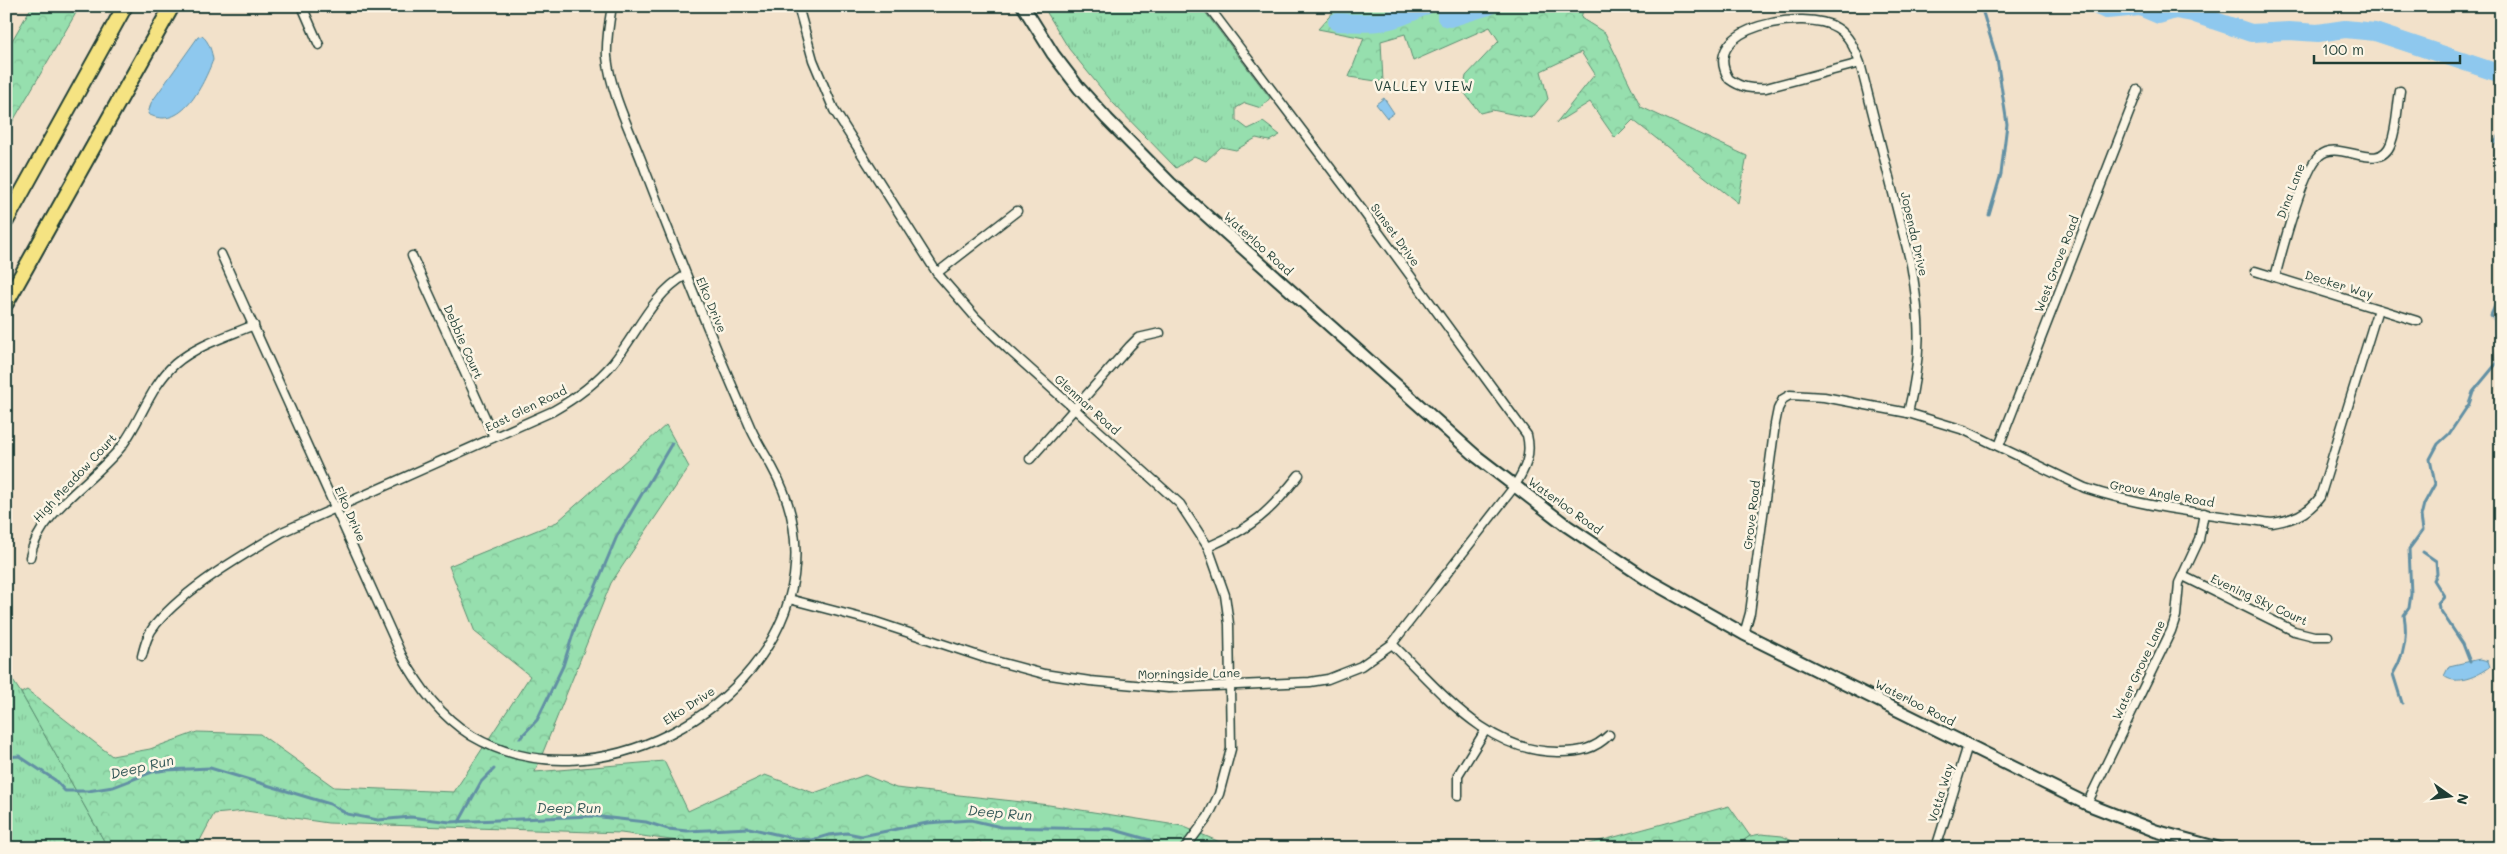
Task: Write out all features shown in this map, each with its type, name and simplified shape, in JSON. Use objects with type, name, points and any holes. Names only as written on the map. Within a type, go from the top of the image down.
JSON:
[{"type":"highway","points":[[6,221],[125,6]]},
{"type":"highway","points":[[6,303],[172,6]]},
{"type":"main road","name":"Waterloo Road","points":[[1023,6],[1079,88],[1137,151],[1425,412],[1514,487],[1567,526],[1648,580],[1744,634],[2087,804],[2156,831],[2218,848]]},
{"type":"street","points":[[302,6],[319,44]]},
{"type":"street","name":"Elko Drive","points":[[221,254],[402,656],[433,704],[451,721],[473,736],[502,749],[542,759],[567,760],[622,752],[646,744],[692,720],[730,692],[760,660],[772,642],[789,600],[796,553],[790,511],[773,468],[750,427],[686,275],[612,78],[607,56],[612,6]]},
{"type":"street","name":"Glenmar Road","points":[[798,6],[813,60],[834,110],[937,273],[976,318],[1008,350],[1180,504],[1208,547],[1225,595],[1229,624],[1231,749],[1226,771],[1208,817],[1185,848]]},
{"type":"street","name":"Sunset Drive","points":[[1208,6],[1368,217],[1527,436],[1530,446],[1529,458],[1514,487]]},
{"type":"street","name":"Jopenda Drive","points":[[1860,63],[1766,88],[1744,88],[1729,79],[1723,62],[1729,43],[1737,36],[1748,30],[1799,20],[1825,23],[1838,28],[1855,48],[1860,63],[1911,264],[1916,297],[1920,329],[1919,356],[1916,381],[1908,413]]},
{"type":"street","name":"West Grove Road","points":[[1999,446],[2138,90]]},
{"type":"street","name":"Dina Lane","points":[[2275,277],[2293,215],[2312,165],[2325,152],[2378,157],[2384,154],[2392,142],[2400,91]]},
{"type":"street","points":[[937,273],[1017,211]]},
{"type":"street","name":"Debbie Court","points":[[412,256],[494,437]]},
{"type":"street","name":"Decker Way","points":[[2255,271],[2417,321]]},
{"type":"street","name":"East Glen Road","points":[[142,656],[145,643],[156,624],[201,584],[240,557],[282,532],[334,507],[554,411],[585,390],[614,362],[666,288],[686,275]]},
{"type":"street","name":"Grove Angle Road","points":[[1783,399],[1790,395],[1800,394],[1908,413],[1964,430],[2085,488],[2104,495],[2272,523],[2298,516],[2314,505],[2325,487],[2378,308]]},
{"type":"street","name":"High Meadow Court","points":[[30,557],[32,547],[45,523],[122,446],[154,391],[174,364],[200,348],[254,325]]},
{"type":"street","points":[[1030,459],[1138,338],[1160,333]]},
{"type":"street","name":"Grove Road","points":[[1744,634],[1750,613],[1775,424],[1778,409],[1783,399]]},
{"type":"street","points":[[1208,547],[1254,524],[1280,499],[1299,475]]},
{"type":"street","name":"Morningside Lane","points":[[789,600],[840,612],[988,659],[1044,674],[1128,686],[1169,688],[1310,682],[1328,679],[1361,666],[1392,644],[1514,487]]},
{"type":"street","name":"Water Grove Lane","points":[[2087,804],[2172,631],[2176,616],[2177,594],[2199,540],[2204,513]]},
{"type":"street","name":"Evening Sky Court","points":[[2183,576],[2294,631],[2314,636],[2328,636]]},
{"type":"street","points":[[1392,644],[1485,731],[1518,746],[1556,752],[1590,749],[1601,743],[1609,735]]},
{"type":"street","points":[[1458,796],[1458,775],[1485,731]]},
{"type":"street","name":"Votta Way","points":[[1936,848],[1968,745]]},
{"type":"green space","points":[[32,6],[80,6],[6,133],[6,51]]},
{"type":"green space","points":[[1043,6],[1202,8],[1270,98],[1261,108],[1245,103],[1236,108],[1236,120],[1248,129],[1263,122],[1280,135],[1269,141],[1256,138],[1236,150],[1221,147],[1206,161],[1194,156],[1176,168],[1113,103],[1069,49]]},
{"type":"green space","points":[[1345,6],[1584,6],[1581,18],[1605,33],[1641,107],[1747,156],[1738,203],[1633,120],[1615,138],[1590,102],[1556,123],[1595,74],[1581,52],[1541,71],[1548,99],[1532,118],[1492,110],[1480,113],[1463,91],[1466,76],[1499,41],[1490,27],[1413,61],[1405,34],[1381,41],[1383,82],[1349,77],[1364,38],[1318,29],[1337,8]]},
{"type":"green space","points":[[666,425],[689,467],[611,583],[535,772],[664,761],[688,811],[765,775],[814,793],[865,775],[896,788],[1049,805],[1182,826],[1234,848],[983,848],[980,841],[944,848],[728,848],[621,833],[328,823],[246,811],[214,814],[196,848],[108,848],[21,693],[27,690],[112,756],[150,749],[197,732],[260,734],[334,787],[454,792],[530,676],[475,632],[449,566],[557,522]]},
{"type":"green space","points":[[6,670],[21,693],[108,848],[6,848]]},
{"type":"green space","points":[[1729,806],[1750,836],[1733,848],[1574,848]]},
{"type":"green space","points":[[1761,834],[1782,836],[1806,848],[1733,848],[1750,836]]},
{"type":"water","points":[[202,36],[211,50],[213,60],[197,93],[190,103],[171,117],[160,118],[148,114],[151,103],[198,37]]},
{"type":"water","points":[[1384,98],[1394,113],[1387,118],[1376,104]]},
{"type":"water","points":[[2480,659],[2488,661],[2490,667],[2479,674],[2461,680],[2449,679],[2444,676],[2449,666]]},
{"type":"waterway","points":[[1337,22],[1382,22],[1392,20],[1425,6]]},
{"type":"waterway","points":[[1446,6],[1446,17],[1450,18],[1489,6]]},
{"type":"waterway","points":[[1981,6],[1997,59],[2007,124],[2001,174],[1989,215]]},
{"type":"waterway","points":[[2097,6],[2106,10],[2140,7],[2159,15],[2175,10],[2192,13],[2251,33],[2289,31],[2318,33],[2345,29],[2375,32],[2501,74]]},
{"type":"waterway","points":[[2501,134],[2495,142],[2501,149]]},
{"type":"waterway","points":[[2402,703],[2393,674],[2404,646],[2406,631],[2404,615],[2409,608],[2411,594],[2409,549],[2423,530],[2421,516],[2424,504],[2435,484],[2430,459],[2438,444],[2449,434],[2469,404],[2473,392],[2497,363],[2500,342],[2496,322],[2491,315],[2501,292]]},
{"type":"waterway","points":[[520,738],[537,720],[563,666],[578,618],[593,593],[617,536],[672,443]]},
{"type":"waterway","points":[[2423,552],[2436,561],[2437,574],[2434,580],[2444,596],[2438,603],[2439,608],[2463,644],[2470,662]]},
{"type":"waterway","name":"Deep Run","points":[[6,757],[19,756],[55,780],[65,791],[88,791],[113,787],[152,772],[210,768],[330,804],[347,814],[378,820],[411,817],[450,822],[592,816],[646,822],[668,829],[687,831],[749,828],[793,838],[812,840],[829,835],[847,833],[862,836],[927,823],[971,820],[1001,827],[1111,829],[1150,840]]},
{"type":"waterway","points":[[459,822],[481,782],[494,769]]},
{"type":"district","name":"VALLEY VIEW","points":[[1424,86]]}]
